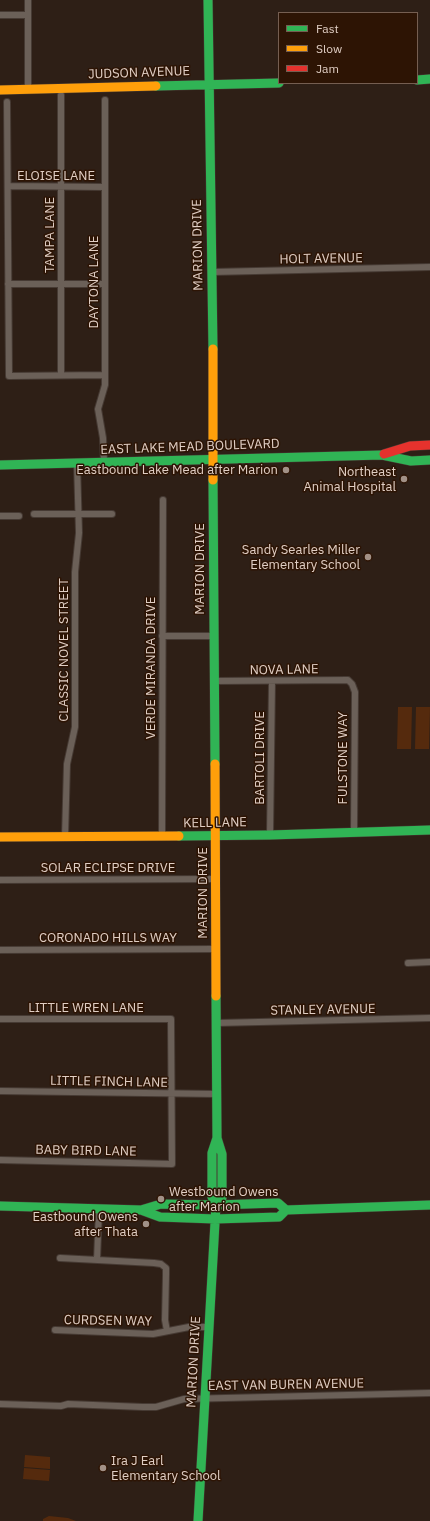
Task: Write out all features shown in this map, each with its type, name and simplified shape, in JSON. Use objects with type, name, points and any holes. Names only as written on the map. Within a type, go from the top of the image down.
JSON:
[{"type":"street","points":[[28,0],[28,89]]},
{"type":"street","name":"MARION DRIVE","points":[[198,1521],[216,1205],[212,1197],[212,1153],[217,1138],[212,272],[208,0]]},
{"type":"street","points":[[0,15],[28,15]]},
{"type":"street","points":[[418,80],[430,80]]},
{"type":"street","name":"JUDSON AVENUE","points":[[0,90],[278,83]]},
{"type":"street","name":"TAMPA LANE","points":[[61,95],[61,375]]},
{"type":"street","name":"DAYTONA LANE","points":[[104,462],[103,438],[98,409],[105,385],[106,100]]},
{"type":"street","points":[[7,102],[9,376],[104,375]]},
{"type":"street","name":"ELOISE LANE","points":[[8,186],[105,187]]},
{"type":"street","name":"HOLT AVENUE","points":[[212,272],[430,267]]},
{"type":"street","points":[[8,284],[105,284]]},
{"type":"street","name":"EAST LAKE MEAD BOULEVARD","points":[[382,455],[410,446],[430,446]]},
{"type":"street","name":"EAST LAKE MEAD BOULEVARD","points":[[0,465],[382,455],[411,461],[430,460]]},
{"type":"street","name":"CLASSIC NOVEL STREET","points":[[65,837],[67,764],[75,728],[74,600],[79,533],[77,463]]},
{"type":"street","name":"VERDE MIRANDA DRIVE","points":[[162,836],[163,500]]},
{"type":"street","points":[[34,514],[112,514]]},
{"type":"street","points":[[0,516],[19,516]]},
{"type":"street","points":[[162,636],[213,636]]},
{"type":"street","name":"NOVA LANE","points":[[214,682],[348,680],[352,684]]},
{"type":"street","name":"BARTOLI DRIVE","points":[[270,835],[272,681]]},
{"type":"street","name":"FULSTONE WAY","points":[[352,684],[355,692],[354,832]]},
{"type":"street","name":"KELL LANE","points":[[0,837],[270,835],[430,830]]},
{"type":"street","name":"SOLAR ECLIPSE DRIVE","points":[[0,880],[215,879]]},
{"type":"street","name":"CORONADO HILLS WAY","points":[[0,950],[215,949]]},
{"type":"street","points":[[408,963],[430,962]]},
{"type":"street","name":"STANLEY AVENUE","points":[[216,1023],[430,1018]]},
{"type":"street","name":"LITTLE WREN LANE","points":[[0,1019],[171,1019],[171,1094]]},
{"type":"street","name":"LITTLE FINCH LANE","points":[[0,1090],[217,1094]]},
{"type":"street","name":"BABY BIRD LANE","points":[[0,1160],[172,1164],[171,1094]]},
{"type":"street","points":[[0,1206],[140,1210],[161,1204],[216,1205],[278,1203],[286,1210]]},
{"type":"street","points":[[140,1210],[160,1217],[215,1219],[279,1217],[286,1210],[430,1205]]},
{"type":"street","points":[[97,1260],[99,1209]]},
{"type":"street","points":[[60,1258],[162,1264],[166,1268],[165,1320],[167,1331]]},
{"type":"street","name":"CURDSEN WAY","points":[[55,1330],[153,1334],[189,1327],[208,1327]]},
{"type":"street","name":"EAST VAN BUREN AVENUE","points":[[0,1404],[61,1406],[68,1404],[156,1407],[184,1398],[205,1399],[430,1393]]},
{"type":"shaded area","points":[[398,707],[412,707],[411,749],[397,749]]},
{"type":"shaded area","points":[[416,707],[430,707],[429,749],[415,749]]},
{"type":"shaded area","points":[[25,1455],[50,1457],[50,1469],[24,1467]]},
{"type":"shaded area","points":[[24,1468],[50,1470],[49,1481],[23,1479]]},
{"type":"shaded area","points":[[49,1516],[68,1518],[76,1521],[43,1521],[43,1519]]},
{"type":"traffic: fast","points":[[208,0],[213,349]]},
{"type":"traffic: fast","points":[[418,80],[430,79]]},
{"type":"traffic: fast","points":[[156,86],[278,83]]},
{"type":"traffic: fast","points":[[0,465],[382,455],[411,461],[430,460]]},
{"type":"traffic: fast","points":[[213,480],[215,764]]},
{"type":"traffic: fast","points":[[179,836],[430,830]]},
{"type":"traffic: fast","points":[[198,1521],[216,1205],[212,1197],[212,1153],[217,1138],[216,996]]},
{"type":"traffic: fast","points":[[216,1205],[222,1198],[222,1154],[217,1138]]},
{"type":"traffic: fast","points":[[141,1210],[161,1204],[216,1205],[278,1203],[286,1210],[430,1205]]},
{"type":"traffic: fast","points":[[0,1206],[141,1210],[160,1217],[215,1219],[279,1217],[286,1210]]},
{"type":"traffic: slow","points":[[0,90],[156,86]]},
{"type":"traffic: slow","points":[[213,349],[213,480]]},
{"type":"traffic: slow","points":[[215,764],[216,996]]},
{"type":"traffic: slow","points":[[0,837],[179,836]]},
{"type":"traffic: jam","points":[[384,454],[410,446],[430,445]]},
{"type":"place","name":"Eastbound Lake Mead after Marion","points":[[286,470]]},
{"type":"place","name":"Northeast Animal Hospital","points":[[404,479]]},
{"type":"place","name":"Sandy Searles Miller Elementary School","points":[[368,557]]},
{"type":"place","name":"Westbound Owens after Marion","points":[[161,1199]]},
{"type":"place","name":"Eastbound Owens after Thata","points":[[146,1224]]},
{"type":"place","name":"Ira J Earl Elementary School","points":[[103,1468]]}]
